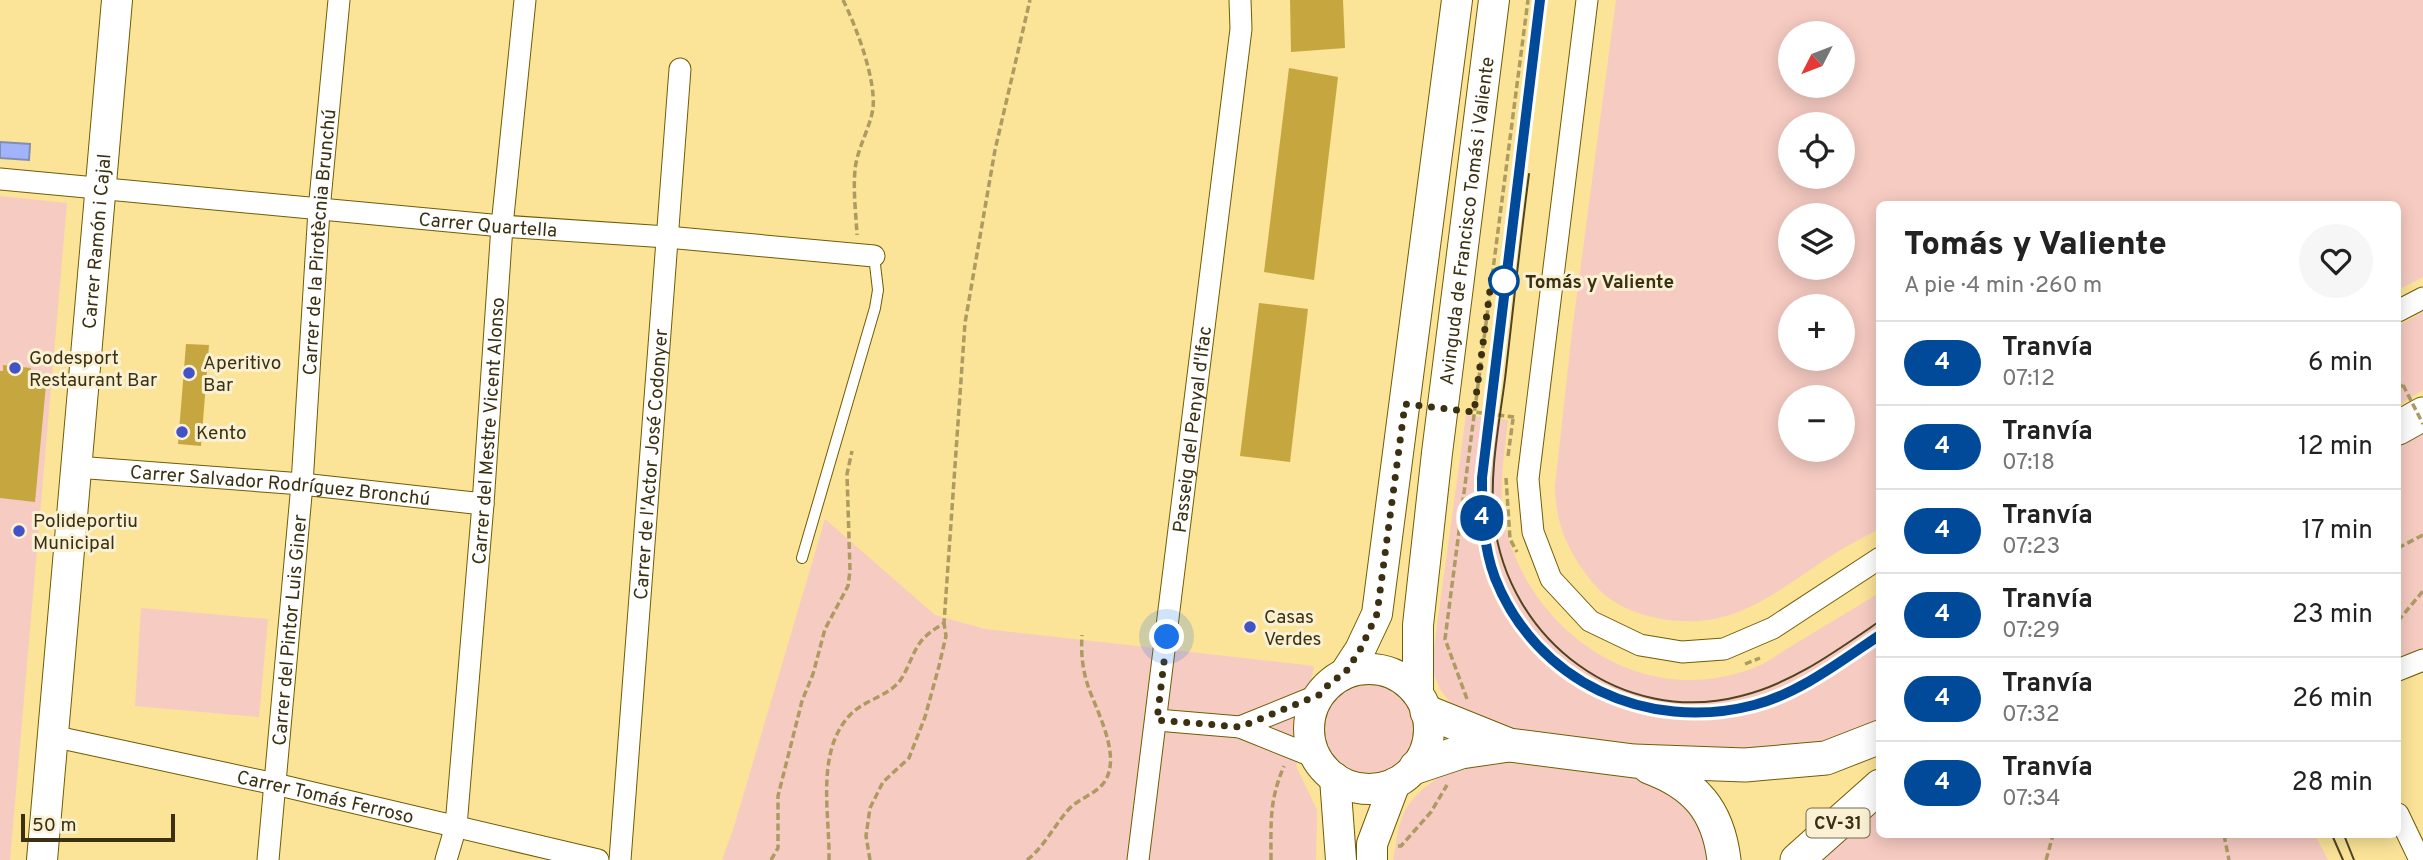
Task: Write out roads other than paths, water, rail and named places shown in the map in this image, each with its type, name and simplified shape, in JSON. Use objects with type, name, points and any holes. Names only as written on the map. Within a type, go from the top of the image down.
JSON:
[{"type":"main road","name":"Carrer Ramón i Cajal","points":[[42,860],[117,0]]},
{"type":"main road","name":"Avinguda de Francisco Tomás i Valiente","points":[[1345,673],[1360,650],[1377,614],[1457,0]]},
{"type":"main road","name":"Avinguda de Francisco Tomás i Valiente","points":[[1423,703],[1418,625],[1494,0]]},
{"type":"main road","points":[[2401,426],[2423,414]]},
{"type":"main road","points":[[1342,860],[1314,764],[1310,737],[1311,715],[1319,695],[1331,682],[1345,673],[1361,669],[1393,673],[1407,682],[1423,703],[1465,740],[1634,761],[1745,765],[1826,758],[1876,739]]},
{"type":"main road","points":[[1372,852],[1406,775],[1426,750],[1429,731],[1423,703]]},
{"type":"main road","points":[[1314,764],[1349,785],[1365,789],[1380,788],[1465,740]]},
{"type":"main road","points":[[1634,761],[1672,776],[1692,789],[1711,812],[1721,839],[1724,860]]},
{"type":"main road","name":"CV-31","points":[[1797,860],[1876,790]]},
{"type":"street","name":"Carrer de la Pirotècnia Brunchú","points":[[302,484],[319,210],[339,0]]},
{"type":"street","name":"Carrer del Mestre Vicent Alonso","points":[[446,860],[456,826],[484,504],[502,226],[525,0]]},
{"type":"street","name":"Passeig del Penyal d'Ifac","points":[[1138,860],[1240,42],[1240,0]]},
{"type":"street","points":[[1587,0],[1528,479],[1533,532],[1551,579],[1590,621],[1640,645],[1682,652],[1724,649],[1773,628],[1876,561]]},
{"type":"street","name":"Carrer de l'Actor José Codonyer","points":[[620,860],[680,69]]},
{"type":"street","name":"Carrer Quartella","points":[[0,179],[319,210],[866,255]]},
{"type":"street","points":[[2401,309],[2423,298]]},
{"type":"street","name":"Carrer Salvador Rodríguez Bronchú","points":[[76,467],[302,484],[484,504]]},
{"type":"street","name":"Carrer del Pintor Luis Giner","points":[[268,860],[302,484]]},
{"type":"street","points":[[2401,669],[2423,660]]},
{"type":"street","points":[[1240,727],[1319,695]]},
{"type":"street","points":[[1157,720],[1240,727],[1314,764]]},
{"type":"street","name":"Carrer Tomás Ferroso","points":[[52,736],[275,784],[598,860]]},
{"type":"street","points":[[2401,820],[2420,860]]},
{"type":"lane","points":[[802,558],[876,309],[878,290],[866,255]]},
{"type":"water","points":[[0,142],[30,144],[29,160],[0,158]]},
{"type":"tram line","points":[[1540,0],[1482,478],[1486,541],[1495,578],[1514,614],[1538,646],[1567,671],[1600,691],[1636,705],[1674,712],[1714,712],[1771,700],[1820,675],[1876,638]]},
{"type":"tram line","name":"4","points":[[1540,0],[1482,478],[1484,534],[1496,579],[1507,601],[1541,648],[1585,684],[1611,697],[1670,713],[1729,710],[1756,704],[1810,680],[1876,638]]},
{"type":"tram line","points":[[1529,174],[1495,450],[1493,503],[1494,521],[1504,564],[1522,603],[1547,637],[1578,665],[1614,686],[1654,698],[1697,702],[1741,696],[1778,683],[1814,665],[1876,624]]},
{"type":"tram line","points":[[2333,838],[2343,860]]},
{"type":"tram line","points":[[2345,838],[2354,860]]},
{"type":"place","name":"Tomás y Valiente","points":[[1504,281]]},
{"type":"place","name":"Godesport Restaurant Bar","points":[[15,368]]},
{"type":"place","name":"Aperitivo Bar","points":[[189,373]]},
{"type":"place","name":"Kento","points":[[182,432]]},
{"type":"place","name":"Polideportiu Municipal","points":[[19,531]]},
{"type":"place","name":"Casas Verdes","points":[[1250,627]]}]
